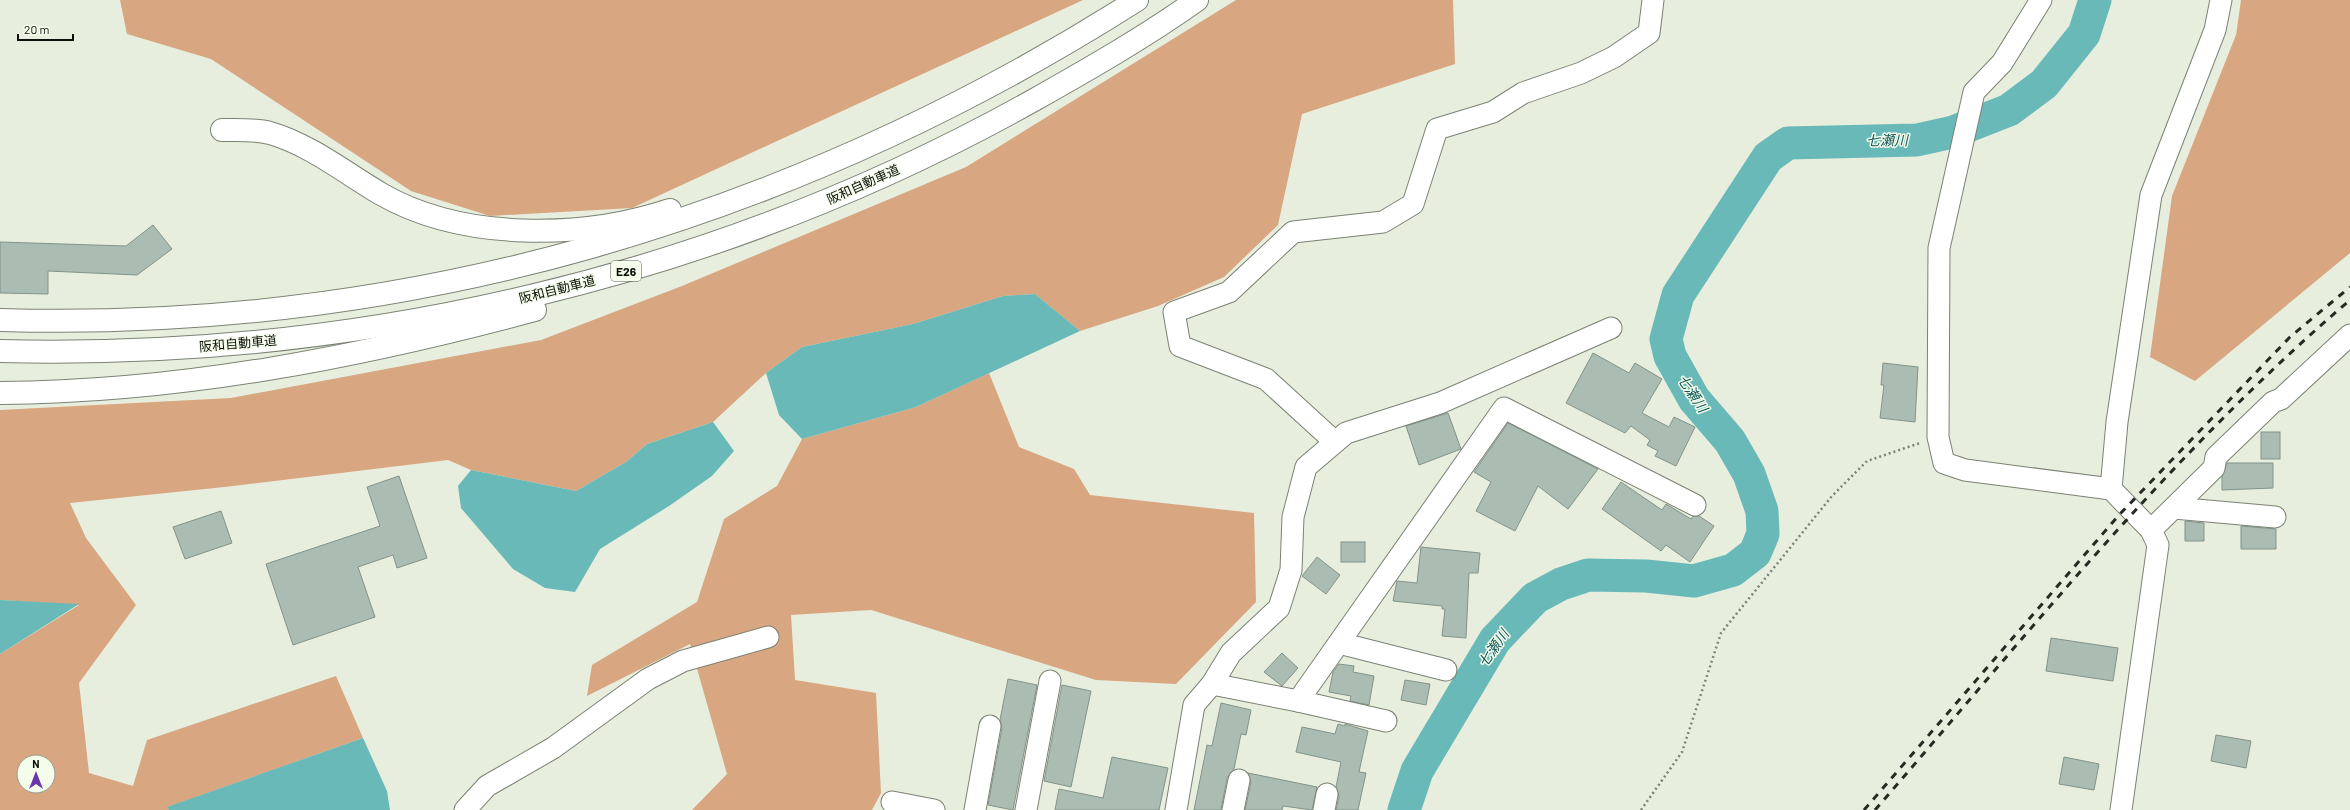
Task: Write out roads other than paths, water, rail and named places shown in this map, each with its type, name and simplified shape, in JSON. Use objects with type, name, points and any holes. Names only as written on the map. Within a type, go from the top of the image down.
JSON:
[{"type":"highway","name":"E26","points":[[0,320],[147,320],[254,312],[352,300],[450,283],[550,260],[645,232],[744,198],[859,150],[967,98],[1073,41],[1137,0]]},
{"type":"highway","name":"阪和自動車道","points":[[0,352],[148,350],[255,343],[358,330],[456,314],[657,263],[756,229],[872,182],[981,129],[1099,63],[1197,0]]},
{"type":"highway","points":[[222,130],[248,130],[270,133],[346,171],[382,194],[417,211],[452,221],[501,229],[551,230],[607,224],[658,214],[717,195],[846,146],[1073,41]]},
{"type":"highway","points":[[0,393],[101,389],[188,381],[340,357],[488,323],[555,304],[657,263]]},
{"type":"street","points":[[1335,442],[1266,380],[1180,346],[1174,312],[1228,292],[1293,232],[1383,222],[1413,204],[1437,129],[1493,112],[1523,93],[1581,73],[1614,57],[1649,33],[1653,0]]},
{"type":"street","points":[[2041,0],[2002,63],[1974,92],[1939,248],[1938,437],[1944,463],[1965,470],[2111,489],[2152,530],[2158,545],[2121,810]]},
{"type":"street","points":[[2111,489],[2118,415],[2151,195],[2215,30],[2221,0]]},
{"type":"street","points":[[1176,810],[1194,705],[1212,684],[1231,653],[1279,608],[1290,570],[1293,517],[1306,467],[1346,433],[1440,403],[1611,328]]},
{"type":"street","points":[[2152,530],[2214,468],[2216,457],[2222,451],[2273,402],[2281,399],[2350,335]]},
{"type":"street","points":[[1298,701],[1504,408],[1695,505]]},
{"type":"street","points":[[2174,508],[2275,517]]},
{"type":"street","points":[[465,810],[487,786],[553,748],[648,679],[682,661],[768,636]]},
{"type":"street","points":[[1339,643],[1446,670]]},
{"type":"street","points":[[1026,810],[1050,681]]},
{"type":"street","points":[[1212,684],[1298,701],[1386,721]]},
{"type":"street","points":[[975,810],[990,726]]},
{"type":"street","points":[[1233,810],[1239,780]]},
{"type":"street","points":[[892,802],[934,810]]},
{"type":"water","points":[[1035,294],[1080,331],[916,407],[802,439],[779,415],[766,373],[802,347],[913,324],[1003,296]]},
{"type":"water","points":[[713,422],[734,451],[712,476],[669,506],[600,549],[575,592],[545,588],[513,569],[461,508],[458,486],[471,470],[576,491],[626,462],[647,444]]},
{"type":"water","points":[[0,600],[79,604],[0,654]]},
{"type":"water","points":[[363,738],[387,791],[390,810],[169,810],[167,807]]},
{"type":"waterway","name":"七瀬川","points":[[1404,810],[1417,771],[1495,640],[1535,598],[1561,584],[1588,575],[1646,576],[1694,581],[1733,570],[1755,553],[1763,534],[1762,511],[1749,474],[1730,441],[1694,399],[1670,356],[1666,339],[1678,295],[1768,157],[1788,143],[1917,140],[1953,132],[2009,110],[2044,84],[2084,34],[2095,0]]},
{"type":"railway","points":[[1864,810],[2119,515],[2290,337],[2350,287]]},
{"type":"railway","points":[[1875,810],[2045,612],[2162,482],[2222,419],[2285,358],[2350,300]]}]
